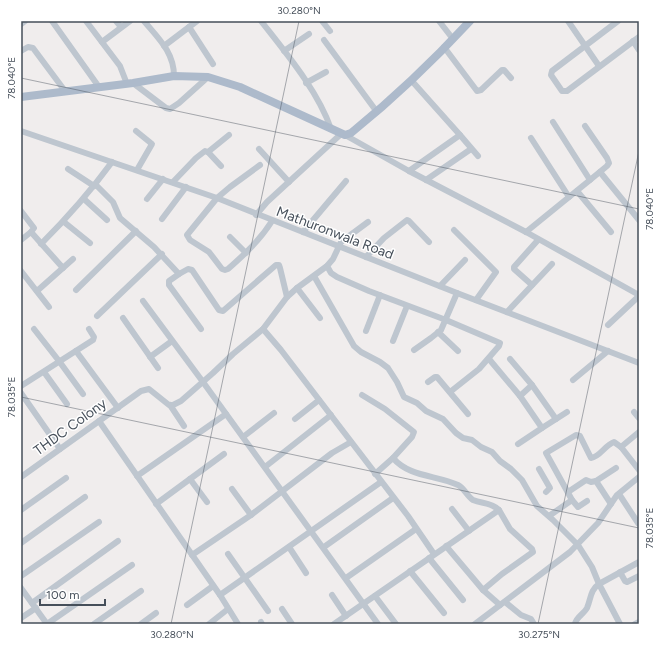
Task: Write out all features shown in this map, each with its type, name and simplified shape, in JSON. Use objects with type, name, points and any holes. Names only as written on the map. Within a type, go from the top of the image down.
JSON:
[{"type":"main road","points":[[21,97],[99,88],[174,76],[208,77],[240,87],[343,134],[351,133],[377,112],[411,80],[470,21]]},
{"type":"street","points":[[21,24],[25,21]]},
{"type":"street","points":[[52,21],[99,88]]},
{"type":"street","points":[[86,21],[120,66],[130,83],[166,108],[170,109],[179,103],[208,77]]},
{"type":"street","points":[[116,21],[121,27]]},
{"type":"street","points":[[102,42],[130,21]]},
{"type":"street","points":[[144,21],[164,46],[173,62],[174,76]]},
{"type":"street","points":[[164,46],[197,21]]},
{"type":"street","points":[[261,21],[284,51],[322,107],[331,129]]},
{"type":"street","points":[[322,21],[330,32]]},
{"type":"street","points":[[439,21],[453,39]]},
{"type":"street","points":[[618,21],[552,71],[551,75],[562,90],[565,92],[639,37]]},
{"type":"street","points":[[571,22],[599,66]]},
{"type":"street","points":[[189,27],[213,64]]},
{"type":"street","points":[[284,51],[309,34]]},
{"type":"street","points":[[324,40],[377,112]]},
{"type":"street","points":[[633,41],[639,50]]},
{"type":"street","points":[[21,51],[28,47],[33,48],[65,92]]},
{"type":"street","points":[[444,47],[477,91],[481,90],[502,70],[504,70],[511,78]]},
{"type":"street","points":[[306,83],[326,72]]},
{"type":"street","points":[[411,80],[478,156]]},
{"type":"street","points":[[552,122],[590,180]]},
{"type":"street","points":[[526,232],[608,165],[608,160],[585,126]]},
{"type":"street","name":"Mathuronwala Road","points":[[21,131],[217,198],[256,215],[639,363]]},
{"type":"street","points":[[136,131],[152,144],[137,170]]},
{"type":"street","points":[[256,215],[267,202],[343,134],[409,171],[526,232],[639,296],[608,325]]},
{"type":"street","points":[[173,182],[196,158],[204,152],[208,152],[229,135]]},
{"type":"street","points":[[409,171],[460,135]]},
{"type":"street","points":[[531,138],[569,197]]},
{"type":"street","points":[[259,149],[289,182]]},
{"type":"street","points":[[426,180],[472,149]]},
{"type":"street","points":[[208,152],[221,166]]},
{"type":"street","points":[[41,244],[64,222],[84,199],[112,162]]},
{"type":"street","points":[[260,165],[217,198],[187,234],[187,236],[209,252],[223,270],[228,269],[246,253],[263,234],[272,221]]},
{"type":"street","points":[[68,169],[95,185],[112,202],[120,218],[162,254],[179,274]]},
{"type":"street","points":[[600,172],[639,220]]},
{"type":"street","points":[[147,199],[163,179]]},
{"type":"street","points":[[303,232],[346,180]]},
{"type":"street","points":[[162,219],[186,187]]},
{"type":"street","points":[[577,191],[611,232]]},
{"type":"street","points":[[84,199],[107,220]]},
{"type":"street","points":[[21,211],[34,228],[21,240]]},
{"type":"street","points":[[366,257],[384,238],[407,220],[429,242]]},
{"type":"street","points":[[64,222],[90,243]]},
{"type":"street","points":[[184,426],[170,405],[181,401],[263,329],[287,298],[297,288],[327,266],[333,259],[338,246],[343,240],[368,222]]},
{"type":"street","points":[[454,230],[496,272],[476,300]]},
{"type":"street","points":[[76,290],[136,231]]},
{"type":"street","points":[[31,232],[62,268]]},
{"type":"street","points":[[230,237],[246,253]]},
{"type":"street","points":[[532,285],[514,269],[514,267],[538,240]]},
{"type":"street","points":[[97,316],[162,254]]},
{"type":"street","points":[[37,291],[73,259]]},
{"type":"street","points":[[440,286],[465,260]]},
{"type":"street","points":[[507,312],[552,264]]},
{"type":"street","points":[[201,329],[169,285],[169,281],[188,268],[191,269],[219,310],[223,311],[277,265],[282,272],[287,298]]},
{"type":"street","points":[[327,266],[337,277],[380,296],[446,320],[500,343],[479,369],[450,392]]},
{"type":"street","points":[[21,270],[49,307]]},
{"type":"street","points":[[314,276],[356,348],[388,368],[395,377],[404,397],[417,403],[426,411],[443,419],[463,438],[472,440],[480,447],[492,452],[522,480],[537,506],[578,545],[592,567],[599,584],[620,624]]},
{"type":"street","points":[[297,288],[320,318]]},
{"type":"street","points":[[414,350],[438,332],[446,320],[457,293]]},
{"type":"street","points":[[366,331],[380,296]]},
{"type":"street","points":[[143,301],[324,547],[378,624]]},
{"type":"street","points":[[393,341],[407,306]]},
{"type":"street","points":[[123,318],[158,368]]},
{"type":"street","points":[[263,329],[281,350],[416,529],[431,556],[463,600]]},
{"type":"street","points":[[34,330],[60,361],[83,394]]},
{"type":"street","points":[[21,386],[94,339],[89,330]]},
{"type":"street","points":[[438,332],[458,351]]},
{"type":"street","points":[[150,357],[172,341]]},
{"type":"street","points":[[76,351],[118,408]]},
{"type":"street","points":[[573,380],[608,351]]},
{"type":"street","points":[[488,359],[520,396],[542,428]]},
{"type":"street","points":[[510,359],[532,385],[556,419]]},
{"type":"street","points":[[44,372],[67,404]]},
{"type":"street","points":[[428,382],[436,376],[468,414]]},
{"type":"street","points":[[520,396],[532,385]]},
{"type":"street","name":"THDC Colony","points":[[21,477],[141,391],[149,389],[170,405]]},
{"type":"street","points":[[21,393],[24,403],[60,449]]},
{"type":"street","points":[[362,394],[385,409],[414,432],[412,437],[393,458],[375,474]]},
{"type":"street","points":[[295,418],[319,400]]},
{"type":"street","points":[[518,444],[567,412]]},
{"type":"street","points":[[634,412],[639,418]]},
{"type":"street","points":[[245,440],[274,413]]},
{"type":"street","points":[[138,476],[226,414]]},
{"type":"street","points":[[265,467],[330,415]]},
{"type":"street","points":[[99,422],[220,595],[238,624]]},
{"type":"street","points":[[621,447],[639,432]]},
{"type":"street","points":[[587,501],[578,507],[572,500],[546,453],[576,435],[580,436],[591,458],[595,457],[612,442],[617,443],[639,470]]},
{"type":"street","points":[[192,555],[251,515],[332,453],[351,442]]},
{"type":"street","points":[[156,504],[224,454]]},
{"type":"street","points":[[393,458],[400,466],[410,471],[458,485],[474,500],[493,505],[499,510],[510,529],[532,549],[533,552],[502,574],[483,590]]},
{"type":"street","points":[[568,492],[586,480],[591,482],[596,481],[616,468]]},
{"type":"street","points":[[539,469],[550,488],[546,492]]},
{"type":"street","points":[[546,480],[557,474]]},
{"type":"street","points":[[475,624],[578,545],[598,523],[619,494],[639,477]]},
{"type":"street","points":[[21,510],[66,478]]},
{"type":"street","points":[[190,479],[207,502]]},
{"type":"street","points":[[596,481],[611,504]]},
{"type":"street","points":[[220,595],[381,482]]},
{"type":"street","points":[[232,489],[251,515]]},
{"type":"street","points":[[619,494],[638,523]]},
{"type":"street","points":[[21,543],[85,497]]},
{"type":"street","points":[[324,547],[393,498]]},
{"type":"street","points":[[549,516],[572,500]]},
{"type":"street","points":[[452,509],[468,531]]},
{"type":"street","points":[[334,624],[499,510]]},
{"type":"street","points":[[21,576],[99,522]]},
{"type":"street","points":[[346,578],[416,529]]},
{"type":"street","points":[[21,618],[34,605],[118,541]]},
{"type":"street","points":[[446,546],[483,590],[502,604],[531,619],[534,624]]},
{"type":"street","points":[[288,547],[306,573]]},
{"type":"street","points":[[228,554],[268,611]]},
{"type":"street","points":[[576,624],[576,621],[587,608],[592,590],[599,584],[639,562]]},
{"type":"street","points":[[21,588],[47,624],[132,565]]},
{"type":"street","points":[[410,571],[444,613]]},
{"type":"street","points":[[620,572],[627,582],[639,576]]},
{"type":"street","points":[[187,605],[213,586]]},
{"type":"street","points":[[94,624],[141,591]]},
{"type":"street","points":[[332,594],[348,624]]},
{"type":"street","points":[[375,596],[396,624]]},
{"type":"street","points":[[282,609],[292,624]]},
{"type":"street","points":[[209,624],[228,610]]},
{"type":"street","points":[[141,624],[156,613]]},
{"type":"street","points":[[635,624],[639,622]]}]
